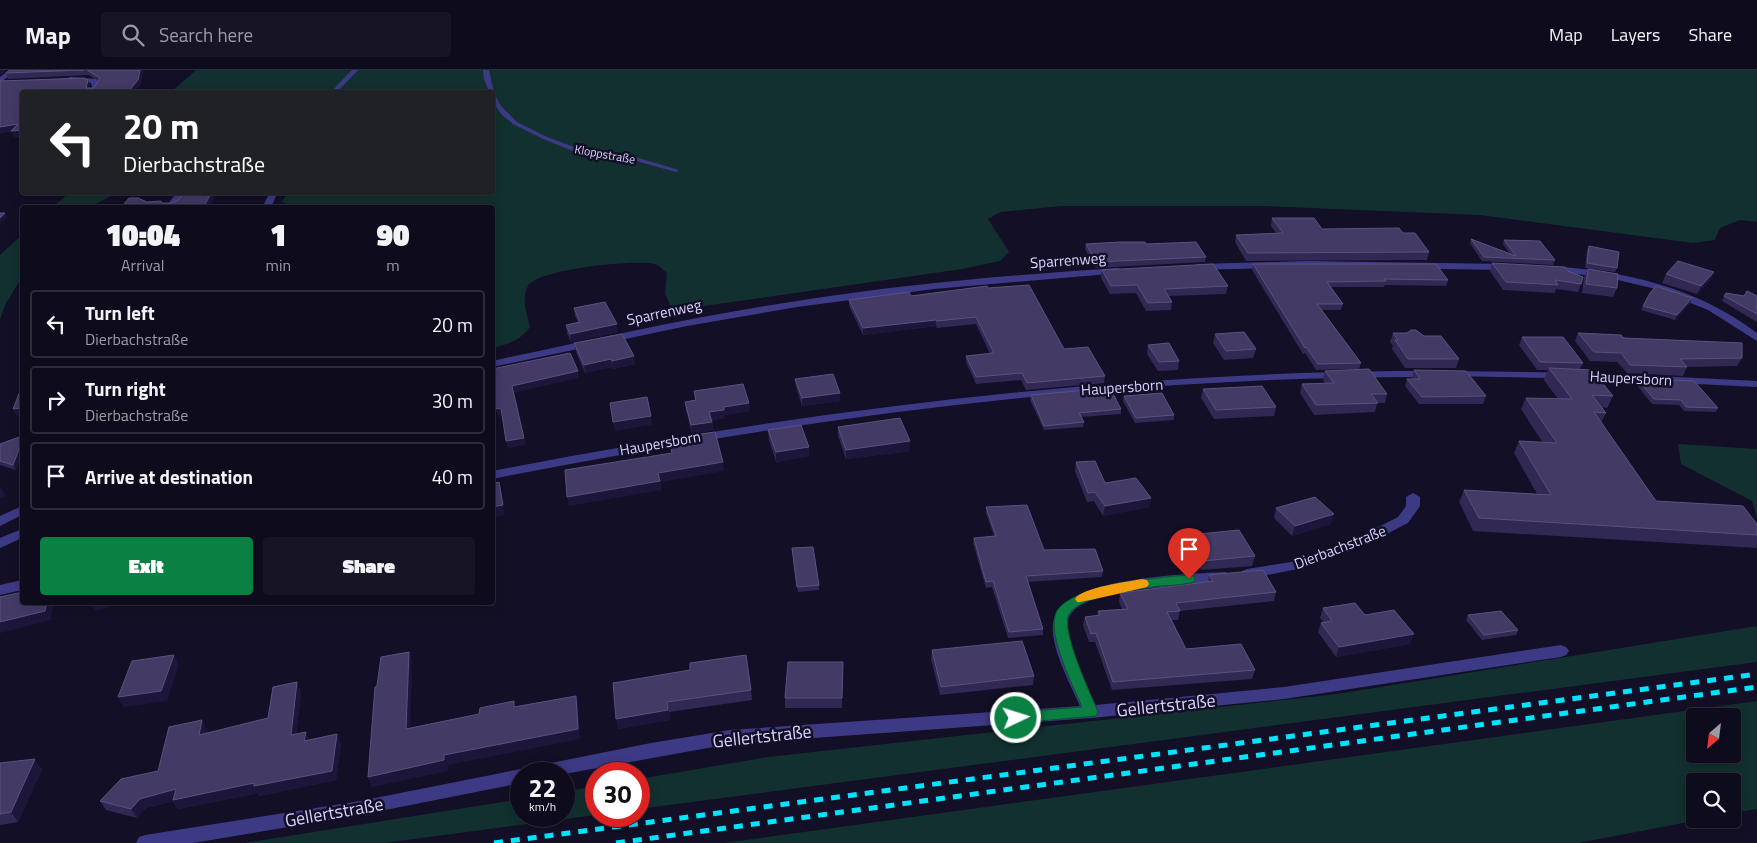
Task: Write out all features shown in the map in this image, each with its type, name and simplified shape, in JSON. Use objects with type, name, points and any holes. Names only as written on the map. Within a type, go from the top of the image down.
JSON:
[{"type":"street","points":[[0,82],[13,70]]},
{"type":"street","points":[[64,79],[89,79],[96,84],[94,90]]},
{"type":"street","points":[[0,82],[9,82]]},
{"type":"street","points":[[1186,268],[1308,264],[1518,267]]},
{"type":"street","points":[[1537,268],[1598,274],[1663,288],[1707,306],[1757,338]]},
{"type":"street","name":"Sparrenweg","points":[[495,363],[686,323],[817,300],[962,284],[1130,271]]},
{"type":"street","name":"Haupersborn","points":[[495,474],[690,438],[815,419],[1084,389],[1308,375],[1386,373],[1596,376],[1757,384]]},
{"type":"street","name":"Dierbachstraße","points":[[1091,712],[1070,662],[1061,626],[1061,616],[1066,609],[1079,600],[1098,593],[1143,583],[1227,576],[1293,566],[1322,557],[1388,529],[1409,515],[1413,506],[1412,497]]},
{"type":"street","points":[[0,522],[20,511]]},
{"type":"street","points":[[0,543],[20,535]]},
{"type":"street","points":[[0,590],[20,586]]},
{"type":"street","name":"Gellertstraße","points":[[575,765],[730,737],[1091,712],[1284,693],[1561,651]]},
{"type":"street","name":"Gellertstraße","points":[[145,843],[360,808],[510,778]]},
{"type":"lane","points":[[336,90],[355,70]]},
{"type":"lane","name":"Kloppstraße","points":[[486,70],[491,90]]},
{"type":"lane","name":"Kloppstraße","points":[[495,100],[504,114],[515,123],[545,138],[573,148],[618,154],[676,170]]},
{"type":"green space","points":[[196,70],[1757,70],[1757,222],[1740,220],[1720,228],[1715,240],[1693,243],[1480,215],[1266,206],[1061,206],[1000,212],[988,219],[1009,252],[1000,261],[962,269],[704,306],[680,308],[671,306],[665,294],[667,273],[655,264],[609,264],[567,270],[535,280],[528,286],[525,306],[530,327],[518,339],[495,347],[495,205],[290,205],[282,202],[286,195],[495,195],[495,90],[173,90]]},
{"type":"green space","points":[[67,195],[113,195],[94,205],[55,205]]},
{"type":"green space","points":[[20,237],[20,280],[5,305],[0,320],[0,255]]},
{"type":"green space","points":[[1678,444],[1757,449],[1757,517],[1752,501],[1681,464]]},
{"type":"green space","points":[[1757,626],[1757,662],[650,808],[650,777],[768,757],[1337,694]]},
{"type":"green space","points":[[1757,701],[1757,809],[1741,812],[1741,773],[1686,773],[1686,822],[1578,843],[724,843],[1686,711],[1686,763],[1741,763],[1741,708],[1706,708]]},
{"type":"green space","points":[[585,788],[585,816],[575,818],[575,790]]},
{"type":"green space","points":[[510,801],[510,826],[384,843],[244,843]]},
{"type":"building","points":[[10,70],[84,70],[6,73]]},
{"type":"building","points":[[87,70],[140,70],[138,80],[130,90],[20,90],[20,130],[11,131],[18,124],[0,127],[0,81],[84,78],[88,80],[86,88],[94,88],[100,78]]},
{"type":"building","points":[[183,195],[210,195],[205,205],[123,205],[129,198],[138,198],[147,202],[161,201],[162,203],[171,203]]},
{"type":"building","points":[[1272,218],[1314,218],[1322,229],[1399,228],[1403,233],[1415,233],[1429,252],[1248,253],[1236,235],[1283,233]]},
{"type":"building","points":[[1471,239],[1516,256],[1504,240],[1540,241],[1555,260],[1484,257]]},
{"type":"building","points":[[1145,242],[1146,244],[1196,242],[1206,257],[1096,262],[1086,244]]},
{"type":"building","points":[[1589,246],[1619,252],[1617,268],[1587,263]]},
{"type":"building","points":[[1678,261],[1714,272],[1701,286],[1666,274]]},
{"type":"building","points":[[1492,263],[1565,267],[1568,271],[1583,277],[1581,284],[1555,280],[1558,285],[1506,282]]},
{"type":"building","points":[[1213,264],[1228,286],[1164,289],[1172,302],[1148,303],[1137,285],[1111,286],[1102,270]]},
{"type":"building","points":[[1253,264],[1436,264],[1448,280],[1384,279],[1386,281],[1327,282],[1343,304],[1317,304],[1361,363],[1318,364],[1305,348]]},
{"type":"building","points":[[1588,269],[1618,274],[1617,288],[1586,284]]},
{"type":"building","points":[[1029,285],[1064,349],[1088,347],[1105,376],[1027,383],[1022,373],[976,377],[966,356],[994,353],[976,317],[863,328],[849,300],[909,292],[911,296],[987,286],[988,288]]},
{"type":"building","points":[[1656,286],[1692,298],[1677,315],[1643,306]]},
{"type":"building","points":[[1747,291],[1757,296],[1757,314],[1724,296],[1726,293],[1744,296]]},
{"type":"building","points":[[605,302],[617,324],[570,334],[566,325],[580,322],[574,308]]},
{"type":"building","points":[[1411,330],[1416,330],[1424,336],[1441,336],[1459,359],[1408,359],[1395,340],[1398,340],[1393,333],[1407,333]]},
{"type":"building","points":[[1244,332],[1256,349],[1226,351],[1215,334]]},
{"type":"building","points":[[1578,333],[1621,335],[1624,338],[1742,343],[1742,358],[1680,359],[1687,367],[1630,365],[1621,353],[1594,352]]},
{"type":"building","points":[[622,334],[634,356],[584,365],[574,343]]},
{"type":"building","points":[[1522,337],[1563,337],[1583,363],[1540,362]]},
{"type":"building","points":[[1169,343],[1179,361],[1159,362],[1148,345]]},
{"type":"building","points":[[570,353],[578,371],[512,386],[524,438],[506,441],[501,408],[496,409],[495,405],[495,368]]},
{"type":"building","points":[[1549,368],[1592,370],[1613,396],[1592,395],[1606,413],[1594,412],[1656,501],[1743,506],[1757,524],[1757,535],[1479,518],[1464,490],[1551,495],[1519,441],[1557,443],[1526,398],[1572,399]]},
{"type":"building","points":[[1369,369],[1387,394],[1371,394],[1378,403],[1316,405],[1302,384],[1334,383],[1325,371]]},
{"type":"building","points":[[1414,370],[1466,371],[1486,396],[1422,397],[1407,379],[1420,379]]},
{"type":"building","points":[[833,374],[840,393],[802,398],[795,379]]},
{"type":"building","points":[[1637,379],[1694,381],[1718,408],[1686,407],[1681,400],[1654,399]]},
{"type":"building","points":[[743,384],[749,403],[724,407],[724,410],[709,412],[712,422],[691,425],[685,402],[696,400],[694,391]]},
{"type":"building","points":[[1262,386],[1276,407],[1216,410],[1203,389]]},
{"type":"building","points":[[1110,388],[1121,409],[1079,413],[1084,422],[1044,426],[1031,395]]},
{"type":"building","points":[[20,391],[20,408],[13,409]]},
{"type":"building","points":[[1162,393],[1174,415],[1136,418],[1124,396]]},
{"type":"building","points":[[647,397],[651,416],[613,422],[610,403]]},
{"type":"building","points":[[900,418],[910,441],[846,450],[838,427]]},
{"type":"building","points":[[801,425],[809,447],[776,452],[768,430]]},
{"type":"building","points":[[715,432],[723,462],[658,473],[660,481],[567,497],[565,470],[672,453],[671,448],[695,444],[693,435]]},
{"type":"building","points":[[20,437],[20,446],[13,465],[0,461],[0,444]]},
{"type":"building","points":[[1095,461],[1105,483],[1136,478],[1151,498],[1105,506],[1095,492],[1088,493],[1076,462]]},
{"type":"building","points":[[499,482],[503,505],[495,506],[495,483]]},
{"type":"building","points":[[1315,497],[1334,514],[1295,526],[1276,508]]},
{"type":"building","points":[[1027,505],[1044,550],[1095,549],[1103,571],[1026,576],[1043,629],[1009,632],[993,581],[986,582],[974,538],[996,536],[986,507]]},
{"type":"building","points":[[1239,530],[1255,556],[1203,561],[1189,535]]},
{"type":"building","points":[[813,547],[819,585],[797,587],[792,548]]},
{"type":"building","points":[[1263,570],[1276,592],[1176,603],[1180,611],[1167,612],[1186,649],[1241,644],[1255,670],[1113,682],[1096,633],[1091,634],[1085,617],[1100,615],[1098,611],[1128,609],[1120,593],[1213,581],[1209,575]]},
{"type":"building","points":[[20,592],[20,605],[46,605],[45,611],[0,622],[0,597]]},
{"type":"building","points":[[1355,603],[1365,615],[1394,610],[1414,634],[1339,647],[1321,623],[1332,621],[1323,608]]},
{"type":"building","points":[[1501,611],[1518,630],[1484,635],[1468,615]]},
{"type":"building","points":[[1022,641],[1034,676],[941,687],[932,650]]},
{"type":"building","points":[[409,652],[406,729],[479,714],[480,708],[514,701],[514,707],[576,696],[578,729],[444,755],[444,760],[368,777],[375,687],[377,686],[381,657]]},
{"type":"building","points":[[174,655],[161,691],[118,697],[132,661]]},
{"type":"building","points":[[746,655],[751,690],[667,702],[668,710],[616,719],[613,683],[690,670],[690,663]]},
{"type":"building","points":[[788,662],[843,662],[842,698],[785,698]]},
{"type":"building","points":[[297,682],[291,735],[306,732],[304,741],[337,734],[332,771],[254,786],[254,783],[173,800],[176,789],[140,799],[131,809],[100,801],[121,779],[158,771],[169,727],[202,720],[199,735],[268,718],[273,687]]},
{"type":"building","points":[[35,759],[11,812],[0,814],[0,763]]},
{"type":"railway","points":[[494,843],[1757,674]]},
{"type":"railway","points":[[616,843],[1757,687]]},
{"type":"slow traffic","points":[[1081,599],[1126,586],[1142,584]]},
{"type":"route","points":[[1016,718],[1091,712],[1063,640],[1061,616],[1066,609],[1079,600],[1126,586],[1189,579]]}]
